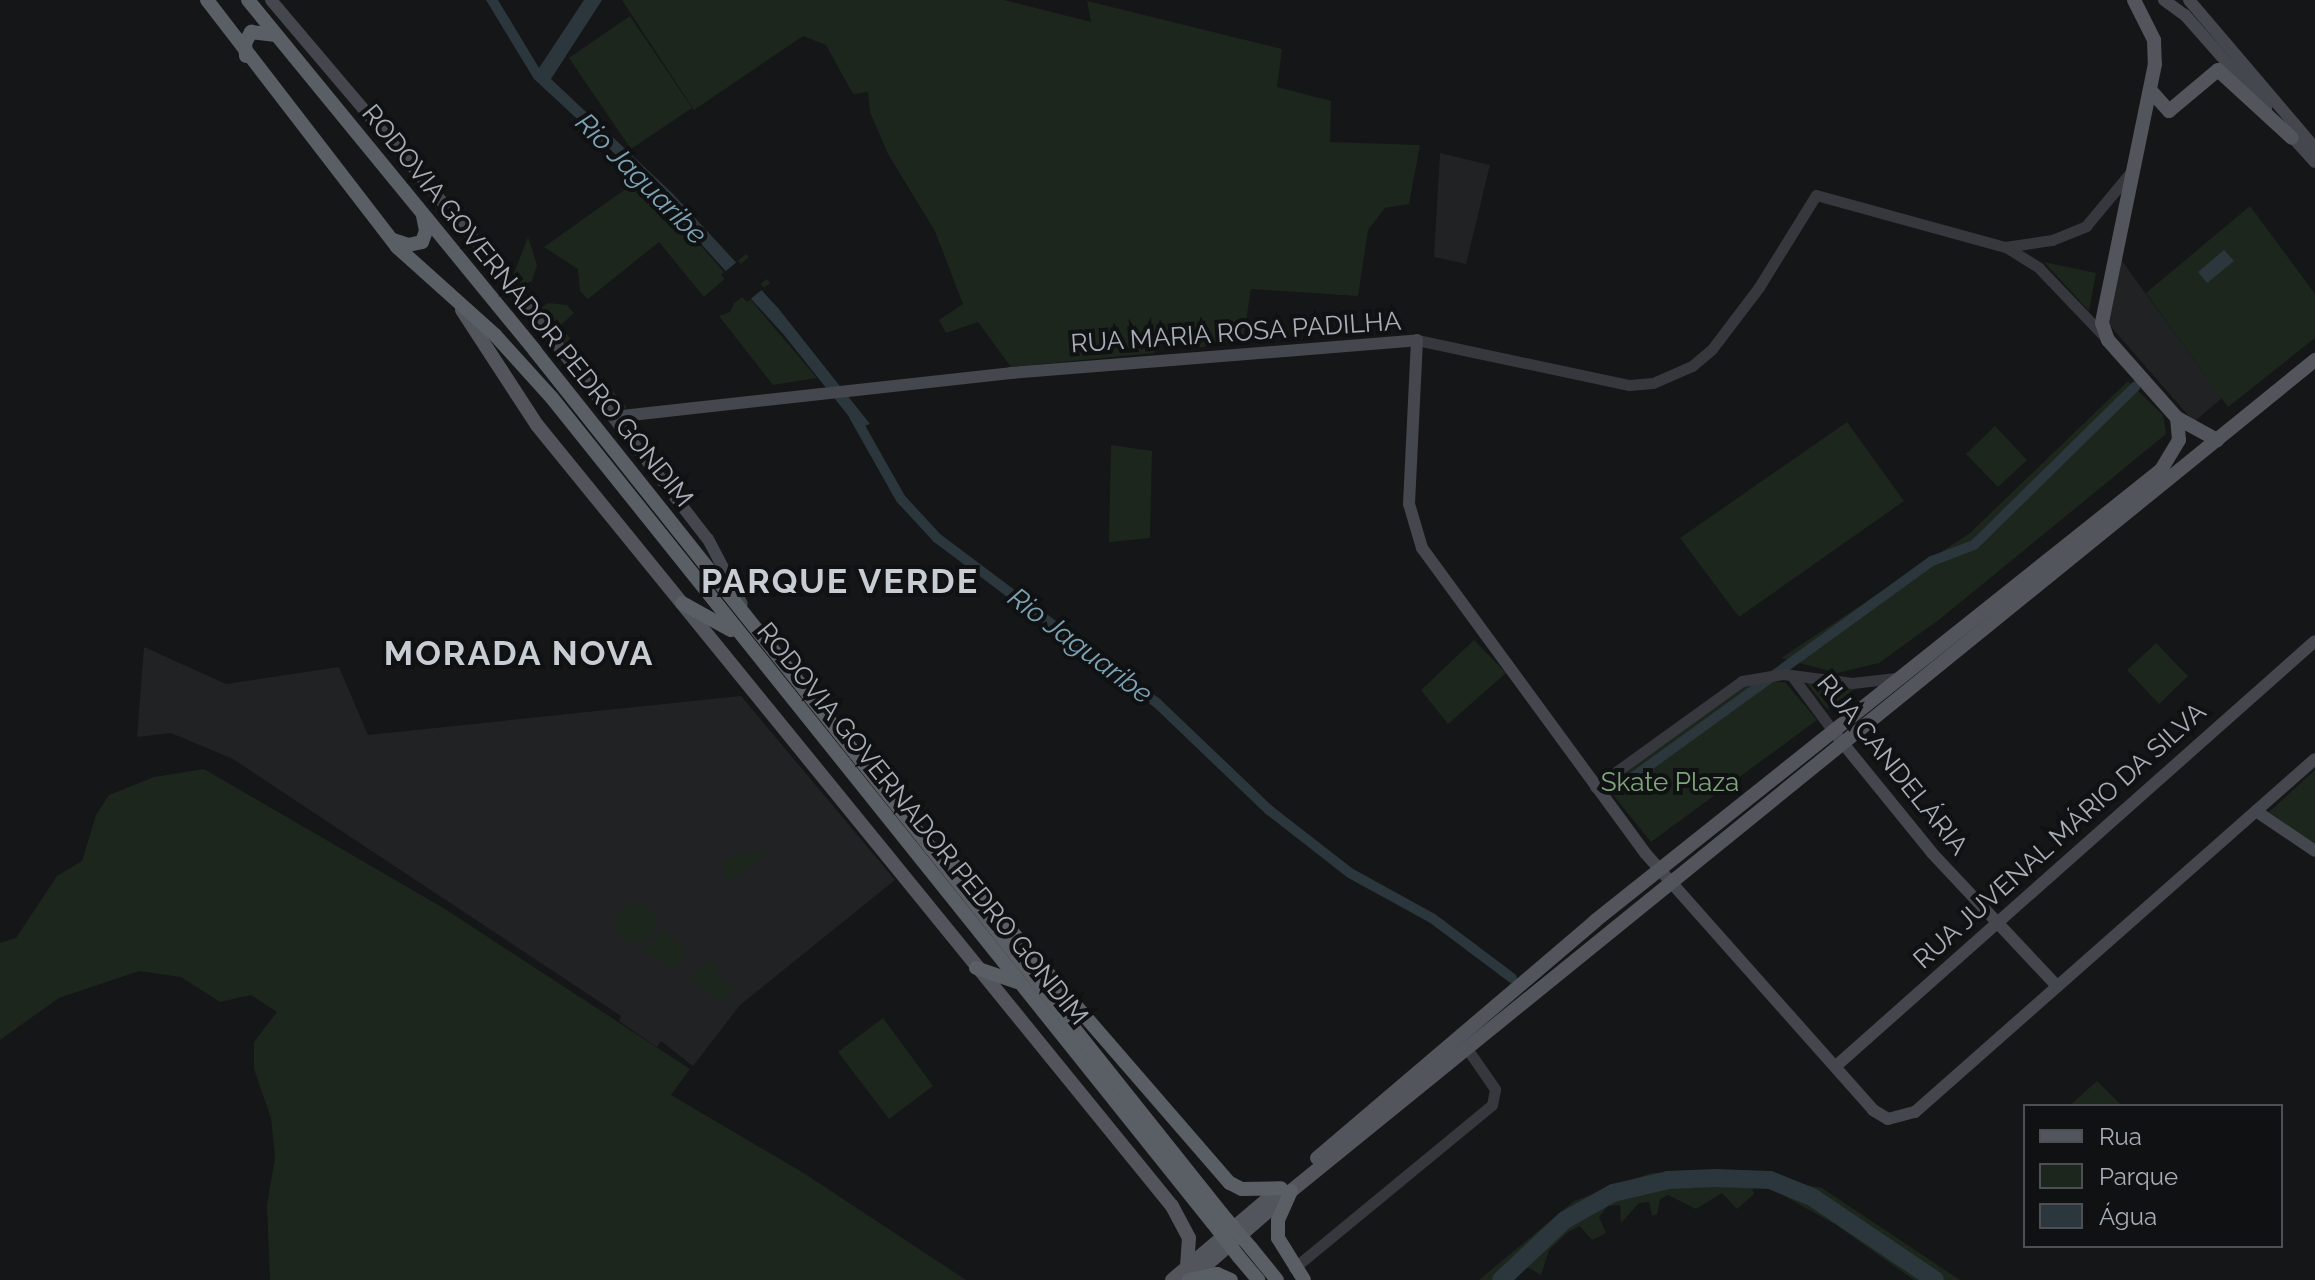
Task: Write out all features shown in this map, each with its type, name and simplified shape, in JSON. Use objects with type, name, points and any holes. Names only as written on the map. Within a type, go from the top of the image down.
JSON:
[{"type":"highway","name":"RODOVIA GOVERNADOR PEDRO GONDIM","points":[[207,0],[246,56],[389,238],[531,374],[1018,983],[1245,1252],[1277,1280]]},
{"type":"highway","name":"RODOVIA GOVERNADOR PEDRO GONDIM","points":[[248,0],[899,805],[1217,1218]]},
{"type":"highway","points":[[246,56],[251,32],[276,35]]},
{"type":"highway","points":[[389,238],[408,245],[422,242],[426,231],[421,212]]},
{"type":"highway","points":[[682,603],[739,635]]},
{"type":"highway","points":[[899,805],[1015,930],[1230,1183],[1242,1189],[1286,1190],[1278,1220],[1278,1238],[1299,1274]]},
{"type":"highway","points":[[976,968],[1018,983]]},
{"type":"highway","name":"RODOVIA GOVERNADOR PEDRO GONDIM","points":[[1245,1252],[1258,1280]]},
{"type":"highway","points":[[1188,1272],[1217,1274],[1231,1280]]},
{"type":"main road","points":[[271,0],[339,83],[424,174],[708,539],[756,631]]},
{"type":"main road","points":[[2134,0],[2154,40],[2151,91],[2101,315],[2108,340],[2177,418],[2217,440]]},
{"type":"main road","points":[[2164,0],[2185,15],[2315,162]]},
{"type":"main road","points":[[2189,0],[2315,148]]},
{"type":"main road","points":[[2151,91],[2169,111],[2218,70],[2292,138]]},
{"type":"main road","points":[[462,310],[537,425],[1180,1217],[1189,1238],[1188,1272]]},
{"type":"main road","points":[[1417,340],[1409,504],[1422,548],[1595,787],[1670,883],[1878,1114],[1905,1119],[2315,759]]},
{"type":"main road","name":"RUA MARIA ROSA PADILHA","points":[[613,417],[1074,367],[1417,340]]},
{"type":"main road","points":[[1172,1280],[1188,1272],[1286,1190],[1468,1050],[2315,360]]},
{"type":"main road","points":[[1286,1190],[1659,869],[2161,470],[2179,440],[2177,418]]},
{"type":"main road","name":"RUA JUVENAL MÁRIO DA SILVA","points":[[1836,1066],[2315,641]]},
{"type":"main road","name":"RUA CANDELÁRIA","points":[[1833,731],[1995,923],[2057,986]]},
{"type":"main road","points":[[2256,811],[2315,851]]},
{"type":"street","points":[[2005,247],[2052,240],[2086,226],[2133,169]]},
{"type":"street","name":"RUA MARIA ROSA PADILHA","points":[[1417,340],[1629,385],[1677,375],[1712,349],[1738,318],[1816,195],[2005,247]]},
{"type":"street","points":[[2005,247],[2039,268],[2108,340]]},
{"type":"street","points":[[1595,787],[1726,689],[1769,675],[1852,683],[1896,678]]},
{"type":"street","name":"RUA CANDELÁRIA","points":[[1787,675],[1833,731]]},
{"type":"street","points":[[1299,1274],[1482,1116],[1495,1100],[1492,1082],[1468,1050]]},
{"type":"shaded area","points":[[1440,153],[1490,165],[1466,264],[1434,257]]},
{"type":"shaded area","points":[[2119,257],[2222,398],[2194,422],[2106,321]]},
{"type":"shaded area","points":[[144,647],[226,684],[339,667],[368,735],[741,696],[895,880],[740,1005],[693,1066],[661,1041],[657,1047],[619,1021],[621,1016],[233,759],[171,733],[137,737]]},
{"type":"green space","points":[[622,0],[1004,0],[1091,22],[1087,1],[1282,49],[1277,87],[1331,101],[1330,142],[1420,145],[1409,204],[1385,208],[1368,230],[1358,296],[1251,289],[1243,340],[1192,349],[1175,330],[1154,353],[1011,367],[978,322],[946,333],[939,320],[963,304],[935,231],[888,154],[870,112],[868,92],[853,94],[826,45],[803,36],[694,110]]},
{"type":"green space","points":[[630,16],[692,108],[631,149],[569,58]]},
{"type":"green space","points":[[641,178],[724,272],[746,254],[749,257],[704,297],[659,242],[588,299],[580,291],[578,269],[544,247]]},
{"type":"green space","points":[[2250,206],[2315,294],[2315,338],[2228,407],[2146,293]]},
{"type":"green space","points":[[528,237],[537,265],[528,292],[513,276]]},
{"type":"green space","points":[[2044,262],[2096,273],[2089,311]]},
{"type":"green space","points":[[767,279],[770,283],[750,299],[817,378],[773,385],[719,316],[730,312],[734,303]]},
{"type":"green space","points":[[548,303],[567,305],[574,313],[560,326],[627,408],[618,411],[560,340],[539,309]]},
{"type":"green space","points":[[2128,381],[2163,415],[2166,434],[1940,619],[1879,663],[1837,673],[1781,658],[1970,533]]},
{"type":"green space","points":[[1847,422],[1904,501],[1739,617],[1680,538]]},
{"type":"green space","points":[[1995,426],[2027,460],[1998,487],[1966,454]]},
{"type":"green space","points":[[1111,445],[1152,451],[1150,538],[1109,542]]},
{"type":"green space","points":[[1474,640],[1506,673],[1448,724],[1421,690]]},
{"type":"green space","points":[[2156,643],[2188,676],[2159,704],[2127,670]]},
{"type":"green space","name":"Skate Plaza","points":[[1745,682],[1785,682],[1817,720],[1651,842],[1614,796],[1627,768]]},
{"type":"green space","points":[[1806,682],[1855,689],[1827,709]]},
{"type":"green space","points":[[204,769],[445,909],[690,1069],[671,1095],[802,1172],[966,1280],[270,1280],[267,1205],[275,1158],[271,1118],[254,1069],[254,1042],[277,1012],[251,995],[220,1002],[181,977],[139,971],[59,998],[0,1040],[0,943],[16,938],[57,876],[82,861],[96,815],[109,795],[154,777]]},
{"type":"green space","points":[[2315,770],[2315,845],[2269,812]]},
{"type":"green space","points":[[766,848],[762,857],[728,883],[722,861]]},
{"type":"green space","points":[[636,903],[650,909],[656,923],[650,937],[636,943],[622,937],[616,923],[622,909]]},
{"type":"green space","points":[[662,930],[686,949],[675,969],[642,949],[652,945]]},
{"type":"green space","points":[[707,961],[717,965],[716,974],[734,989],[722,1003],[689,980]]},
{"type":"green space","points":[[883,1018],[933,1086],[889,1119],[838,1052]]},
{"type":"green space","points":[[2097,1081],[2120,1104],[2071,1104]]},
{"type":"green space","points":[[1726,1170],[1822,1188],[1960,1280],[1914,1280],[1836,1225],[1768,1187],[1751,1184],[1754,1194],[1737,1209],[1722,1193],[1696,1209],[1668,1195],[1660,1199],[1657,1214],[1652,1216],[1649,1202],[1639,1203],[1621,1223],[1620,1205],[1608,1206],[1599,1217],[1606,1233],[1592,1240],[1580,1226],[1568,1232],[1549,1250],[1541,1275],[1527,1267],[1513,1280],[1479,1280],[1574,1201],[1651,1173]]},
{"type":"water","points":[[486,0],[498,0],[539,68],[584,0],[602,0],[551,79],[672,193],[778,308],[870,424],[858,428],[784,335],[641,178],[534,79]]},
{"type":"water","points":[[2224,250],[2234,261],[2207,283],[2198,272]]},
{"type":"pier","points":[[738,261],[764,288],[747,302],[721,275]]},
{"type":"waterway","points":[[1625,783],[1932,561],[1974,545],[2135,387]]},
{"type":"waterway","name":"Rio Jaguaribe","points":[[854,416],[901,499],[937,538],[1157,703],[1269,810],[1350,873],[1432,918],[1512,978]]},
{"type":"waterway","name":"Rio Jaguaribe","points":[[1501,1280],[1565,1220],[1613,1193],[1668,1180],[1715,1178],[1770,1180],[1812,1197],[1935,1280]]},
{"type":"district","name":"PARQUE VERDE","points":[[840,582]]},
{"type":"district","name":"MORADA NOVA","points":[[519,654]]}]
